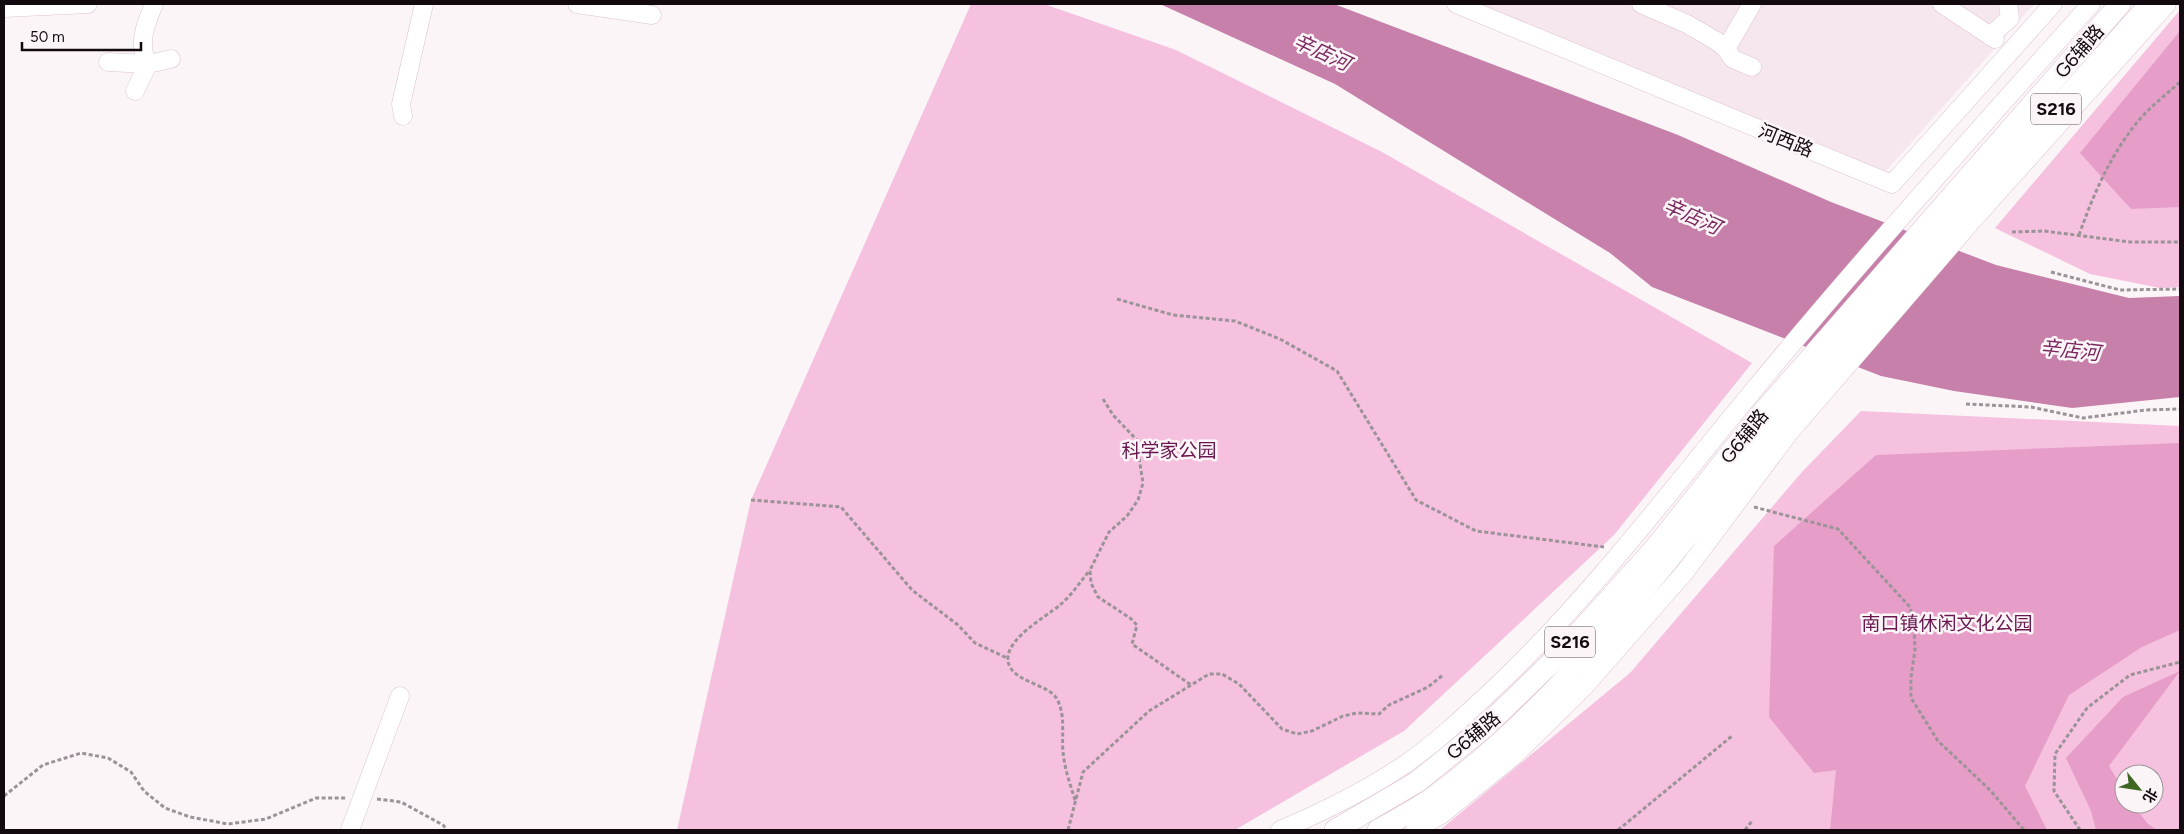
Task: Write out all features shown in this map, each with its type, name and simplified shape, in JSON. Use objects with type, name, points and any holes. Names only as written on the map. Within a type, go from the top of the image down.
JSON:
[{"type":"main road","name":"G6辅路","points":[[1961,211],[2120,4]]},
{"type":"main road","name":"G6辅路","points":[[1335,830],[1417,782],[1486,726],[1556,658],[1655,548],[1777,422],[1961,211],[2150,4]]},
{"type":"main road","name":"G6辅路","points":[[1378,830],[1430,799],[1502,741],[1571,673],[1670,559],[1777,422]]},
{"type":"street","points":[[4,8],[88,4]]},
{"type":"street","points":[[148,64],[144,56],[143,30],[154,4]]},
{"type":"street","points":[[403,116],[402,104],[424,4]]},
{"type":"street","points":[[577,4],[652,15]]},
{"type":"street","name":"河西路","points":[[1456,4],[1892,184],[2052,4]]},
{"type":"street","points":[[1641,4],[1687,24],[1726,49],[1733,59],[1752,67]]},
{"type":"street","points":[[1726,49],[1752,4]]},
{"type":"street","points":[[1942,4],[1992,37],[2010,18],[2008,4]]},
{"type":"street","name":"G6辅路","points":[[1280,830],[1327,810],[1405,764],[1472,710],[1541,644],[1624,550],[1748,397],[1930,185],[2091,4]]},
{"type":"street","name":"G6辅路","points":[[1961,211],[2167,4]]},
{"type":"street","points":[[108,62],[148,64],[171,59]]},
{"type":"street","points":[[135,91],[148,64]]},
{"type":"street","points":[[1777,422],[1961,211]]},
{"type":"street","name":"G6辅路","points":[[1415,830],[1441,814],[1515,755],[1585,686],[1684,572],[1736,503],[1777,422]]},
{"type":"street","points":[[350,830],[400,696]]},
{"type":"path","points":[[2079,235],[2091,202],[2114,154],[2141,118],[2180,82]]},
{"type":"path","points":[[2012,232],[2044,231],[2130,242],[2180,242]]},
{"type":"path","points":[[2051,272],[2120,290],[2180,289]]},
{"type":"path","points":[[1117,299],[1173,315],[1235,321],[1280,339],[1337,371],[1416,500],[1476,532],[1624,550]]},
{"type":"path","points":[[1075,801],[1064,760],[1062,711],[1056,697],[1021,677],[1010,666],[1009,659],[1011,648],[1017,639],[1038,620],[1060,605],[1090,570],[1109,532],[1127,516],[1138,500],[1143,483],[1136,439],[1113,415],[1103,399]]},
{"type":"path","points":[[1966,404],[2032,407],[2083,418],[2146,410],[2180,409]]},
{"type":"path","points":[[751,500],[841,507],[912,590],[958,625],[975,643],[1009,659]]},
{"type":"path","points":[[1736,503],[1838,528],[1910,606],[1914,627],[1915,650],[1911,677],[1911,698],[1938,741],[1990,790],[2024,830]]},
{"type":"path","points":[[1090,570],[1091,583],[1098,597],[1137,625],[1132,644],[1191,685]]},
{"type":"path","points":[[2080,830],[2054,791],[2055,754],[2088,708],[2130,675],[2180,662]]},
{"type":"path","points":[[1068,830],[1082,772],[1149,711],[1209,674],[1222,674],[1239,684],[1282,729],[1296,734],[1312,732],[1343,716],[1357,713],[1379,714],[1390,705],[1428,687],[1443,675]]},
{"type":"path","points":[[1618,830],[1732,736]]},
{"type":"path","points":[[4,796],[43,766],[81,754],[108,758],[131,772],[144,791],[165,808],[190,816],[228,824],[266,820],[316,798],[362,798],[401,802],[443,825],[447,830]]},
{"type":"path","points":[[1745,830],[1752,821]]},
{"type":"shaded area","points":[[1482,4],[2034,4],[1880,178]]},
{"type":"green space","name":"科学家公园","points":[[971,4],[1044,4],[1176,50],[1382,152],[1752,363],[1614,535],[1404,731],[1235,830],[677,830],[751,500]]},
{"type":"green space","points":[[2180,10],[2180,287],[2160,288],[2090,274],[1995,228]]},
{"type":"green space","points":[[2180,31],[2180,207],[2131,209],[2080,153]]},
{"type":"green space","name":"南口镇休闲文化公园","points":[[1861,411],[2180,426],[2180,830],[1440,830],[1630,673],[1802,472]]},
{"type":"green space","points":[[2180,443],[2180,630],[2142,647],[2069,695],[2025,786],[2047,830],[1830,830],[1836,770],[1814,773],[1769,717],[1774,546],[1876,455]]},
{"type":"green space","points":[[2180,671],[2109,766],[2114,774],[2114,814],[2140,814],[2148,824],[2157,830],[2096,830],[2091,811],[2066,758],[2123,697]]},
{"type":"water","name":"辛店河","points":[[1160,4],[1334,4],[1678,135],[1831,202],[1996,265],[2129,298],[2180,296],[2180,397],[2072,408],[1954,391],[1881,376],[1652,287],[1610,253],[1335,84]]}]
